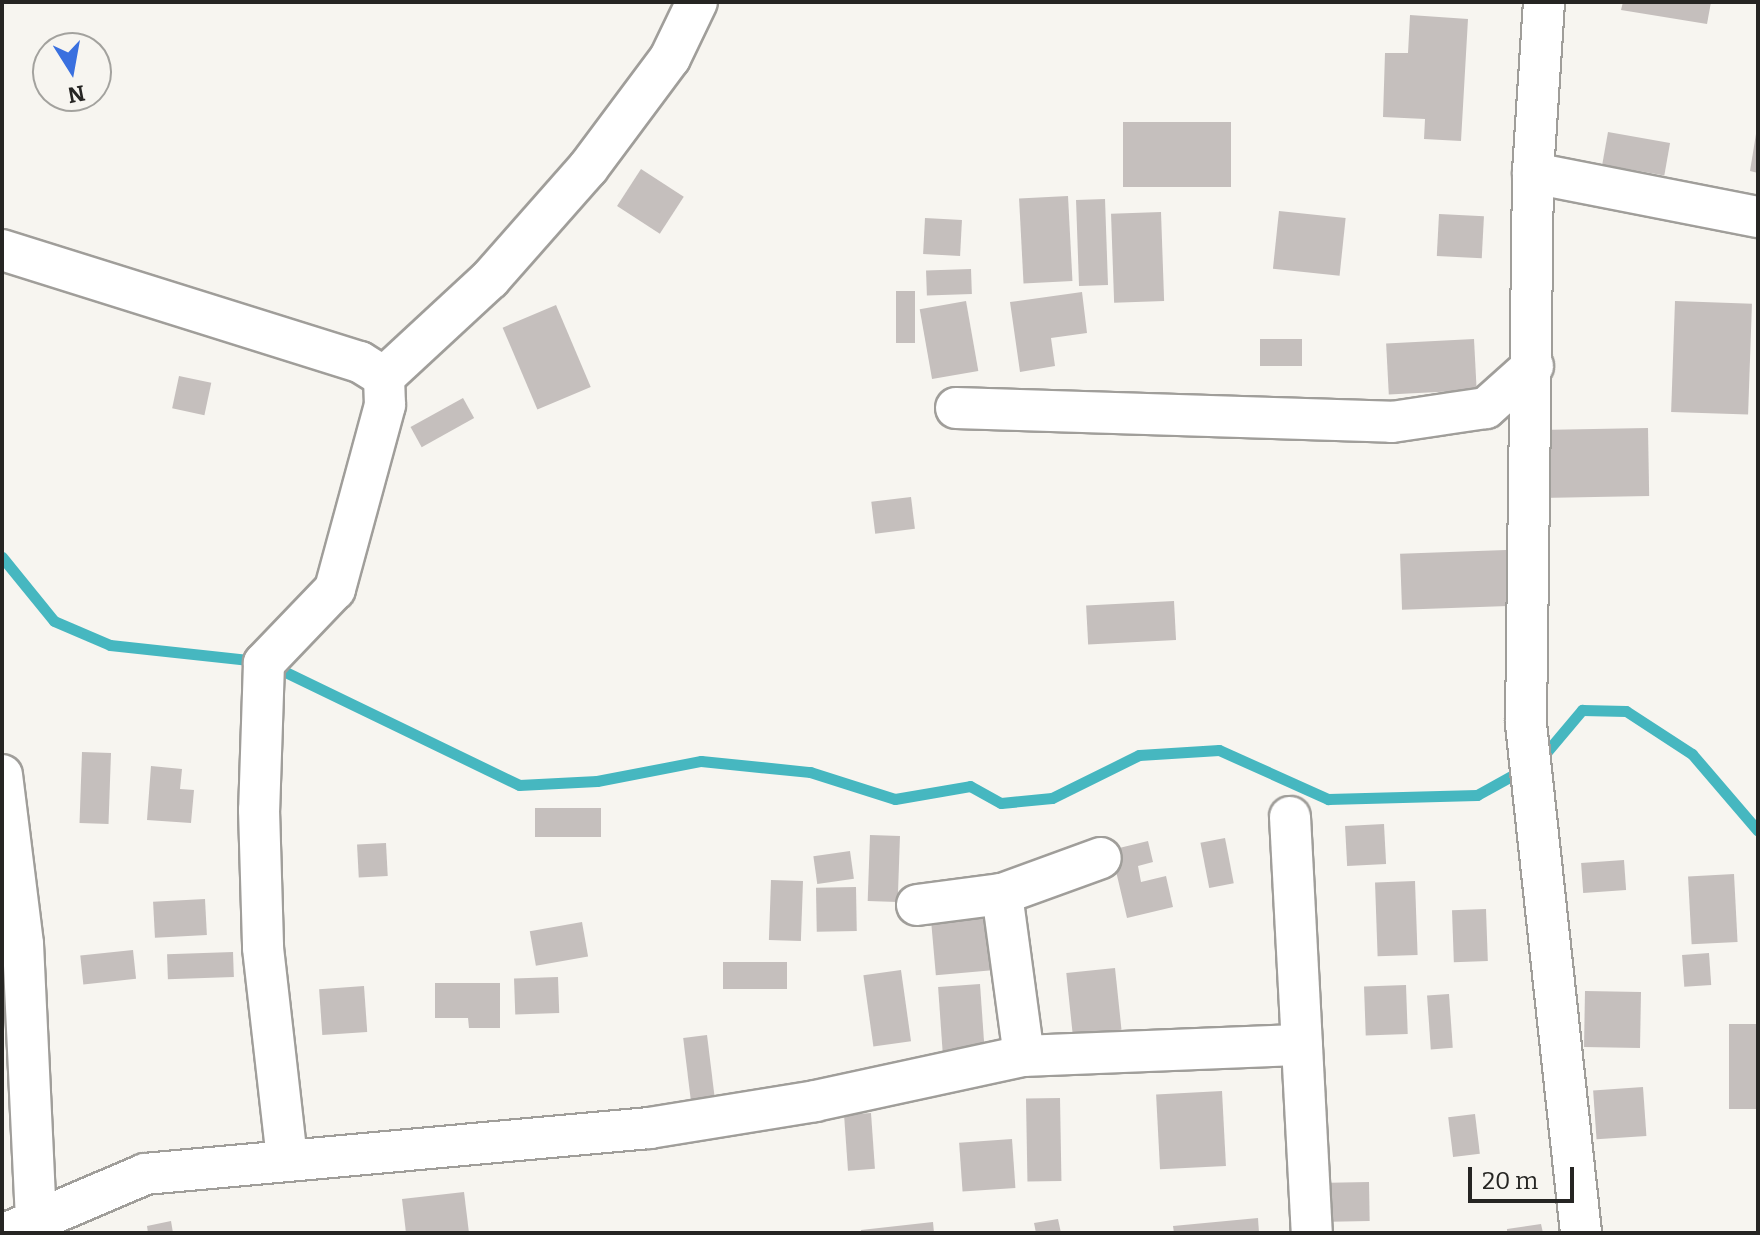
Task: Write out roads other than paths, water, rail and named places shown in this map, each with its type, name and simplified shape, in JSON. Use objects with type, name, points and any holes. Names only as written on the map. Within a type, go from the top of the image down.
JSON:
[{"type":"street","points":[[287,1158],[263,948],[259,810],[264,663],[335,589],[385,405],[384,377],[490,279],[588,168],[670,58],[697,2]]},
{"type":"street","points":[[1544,2],[1533,173],[1533,366],[1526,724],[1581,1233]]},
{"type":"street","points":[[1533,173],[1758,217]]},
{"type":"street","points":[[2,250],[360,362],[384,377]]},
{"type":"street","points":[[956,408],[1392,422],[1486,408],[1533,366]]},
{"type":"street","points":[[2,775],[23,944],[22,1228],[145,1174],[287,1158],[649,1128],[843,1096],[1024,1056],[1302,1045]]},
{"type":"street","points":[[1290,817],[1312,1233]]},
{"type":"street","points":[[917,905],[1002,894],[1101,858]]},
{"type":"street","points":[[1002,894],[1024,1056]]},
{"type":"waterway","points":[[2,557],[54,621],[110,645],[257,661]]},
{"type":"waterway","points":[[273,666],[519,785],[597,781],[701,761],[810,772],[895,799],[970,786],[1001,803],[1052,798],[1139,755],[1219,750],[1328,799],[1477,795],[1524,769]]},
{"type":"waterway","points":[[1539,761],[1582,710],[1626,711],[1692,754],[1758,831]]}]
